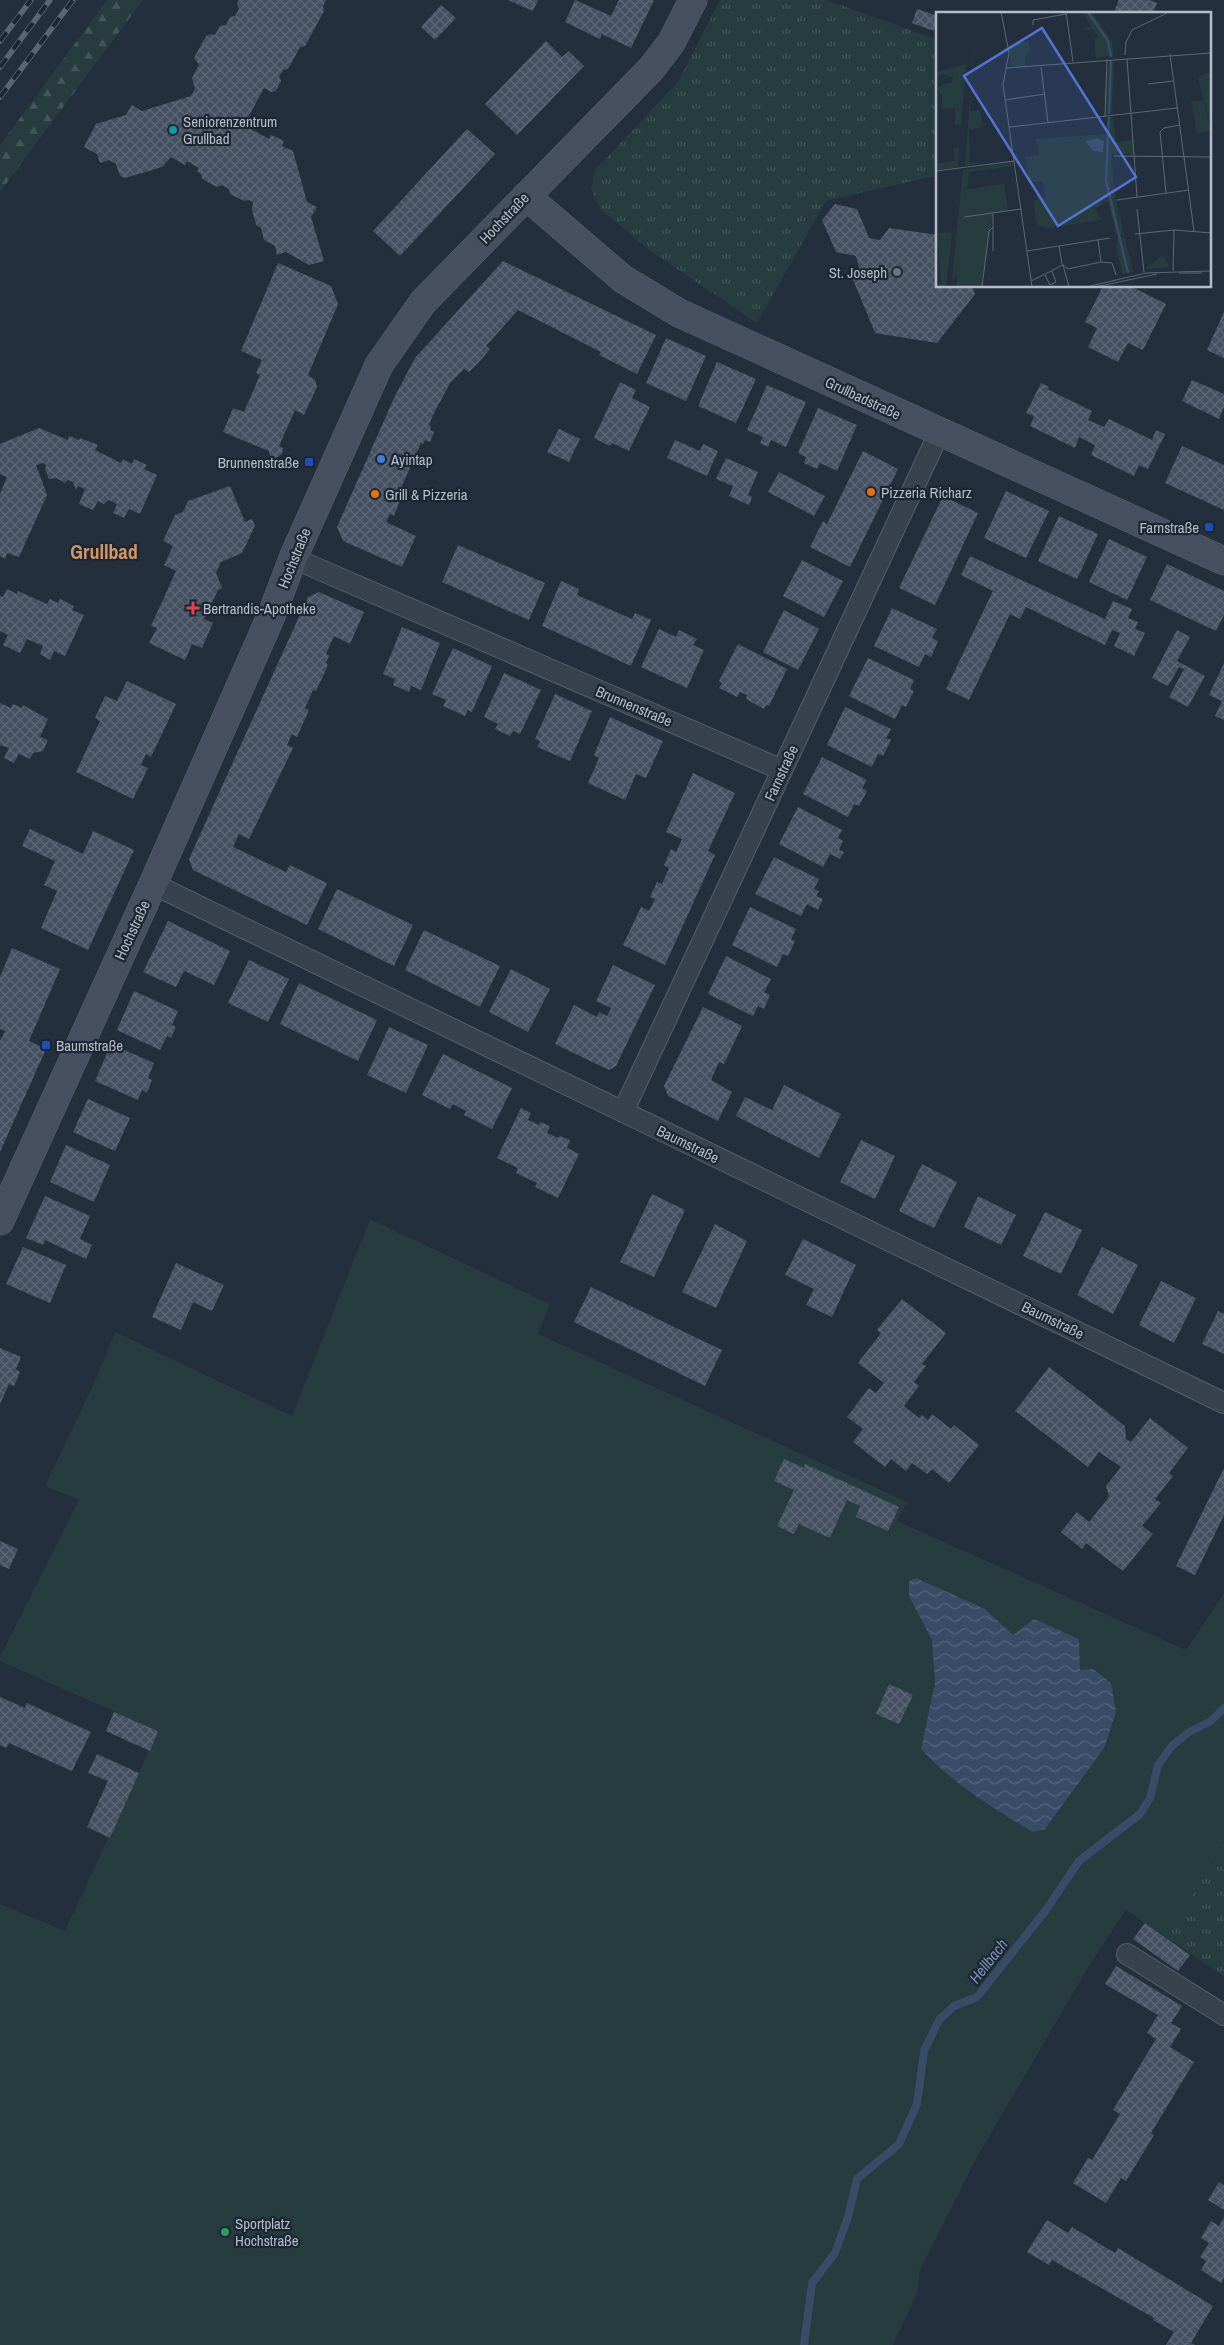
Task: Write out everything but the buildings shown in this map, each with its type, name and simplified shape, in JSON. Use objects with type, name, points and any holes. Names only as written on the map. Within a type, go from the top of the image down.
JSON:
[{"type":"street","name":"Hochstraße","points":[[0,1221],[153,884],[272,614],[293,558],[379,365],[423,302],[651,69],[671,43],[693,0]]},
{"type":"street","name":"Grullbadstraße","points":[[526,196],[623,279],[679,313],[939,433],[1224,561]]},
{"type":"street","name":"Farnstraße","points":[[623,1112],[939,433]]},
{"type":"street","name":"Brunnenstraße","points":[[293,558],[782,770]]},
{"type":"street","name":"Baumstraße","points":[[153,884],[1224,1403]]},
{"type":"street","points":[[1127,1954],[1224,2015]]},
{"type":"green space","points":[[107,0],[143,0],[0,192],[0,145]]},
{"type":"green space","points":[[720,0],[827,0],[936,39],[936,168],[934,176],[826,201],[757,323],[649,250],[601,210],[591,189],[595,170],[678,82]]},
{"type":"green space","points":[[370,1219],[550,1304],[538,1334],[907,1502],[897,1521],[1186,1650],[1224,1593],[1224,1844],[1166,1937],[1126,1910],[1089,1966],[976,2159],[919,2272],[918,2292],[893,2345],[0,2345],[0,1904],[65,1931],[158,1731],[0,1661],[0,1657],[79,1500],[45,1486],[95,1381],[115,1332],[292,1416]]},
{"type":"green space","points":[[1224,1844],[1224,1976],[1166,1937]]},
{"type":"water","points":[[916,1578],[985,1609],[1013,1635],[1034,1619],[1079,1639],[1080,1670],[1093,1669],[1111,1683],[1116,1712],[1104,1748],[1045,1829],[1033,1832],[988,1804],[946,1773],[921,1749],[935,1683],[932,1640],[909,1596],[909,1581]]},
{"type":"waterway","name":"Hellbach","points":[[804,2345],[812,2283],[835,2253],[848,2217],[857,2179],[899,2144],[917,2104],[924,2051],[939,2020],[954,2006],[977,1997],[1046,1910],[1079,1861],[1140,1814],[1150,1798],[1158,1765],[1172,1746],[1189,1732],[1211,1721],[1224,1708]]},
{"type":"railway","points":[[0,41],[31,0]]},
{"type":"railway","points":[[0,67],[50,0]]},
{"type":"railway","points":[[0,97],[73,0]]},
{"type":"place","name":"Seniorenzentrum Grullbad","points":[[173,130]]},
{"type":"place","name":"St. Joseph","points":[[897,272]]},
{"type":"place","name":"Ayintap","points":[[381,459]]},
{"type":"place","name":"Brunnenstraße","points":[[309,462]]},
{"type":"place","name":"Pizzeria Richarz","points":[[871,492]]},
{"type":"place","name":"Grill & Pizzeria","points":[[375,494]]},
{"type":"place","name":"Farnstraße","points":[[1209,527]]},
{"type":"place","name":"Bertrandis-Apotheke","points":[[193,608]]},
{"type":"place","name":"Baumstraße","points":[[46,1045]]},
{"type":"place","name":"Sportplatz Hochstraße","points":[[225,2232]]},
{"type":"district","name":"Grullbad","points":[[104,551]]}]
